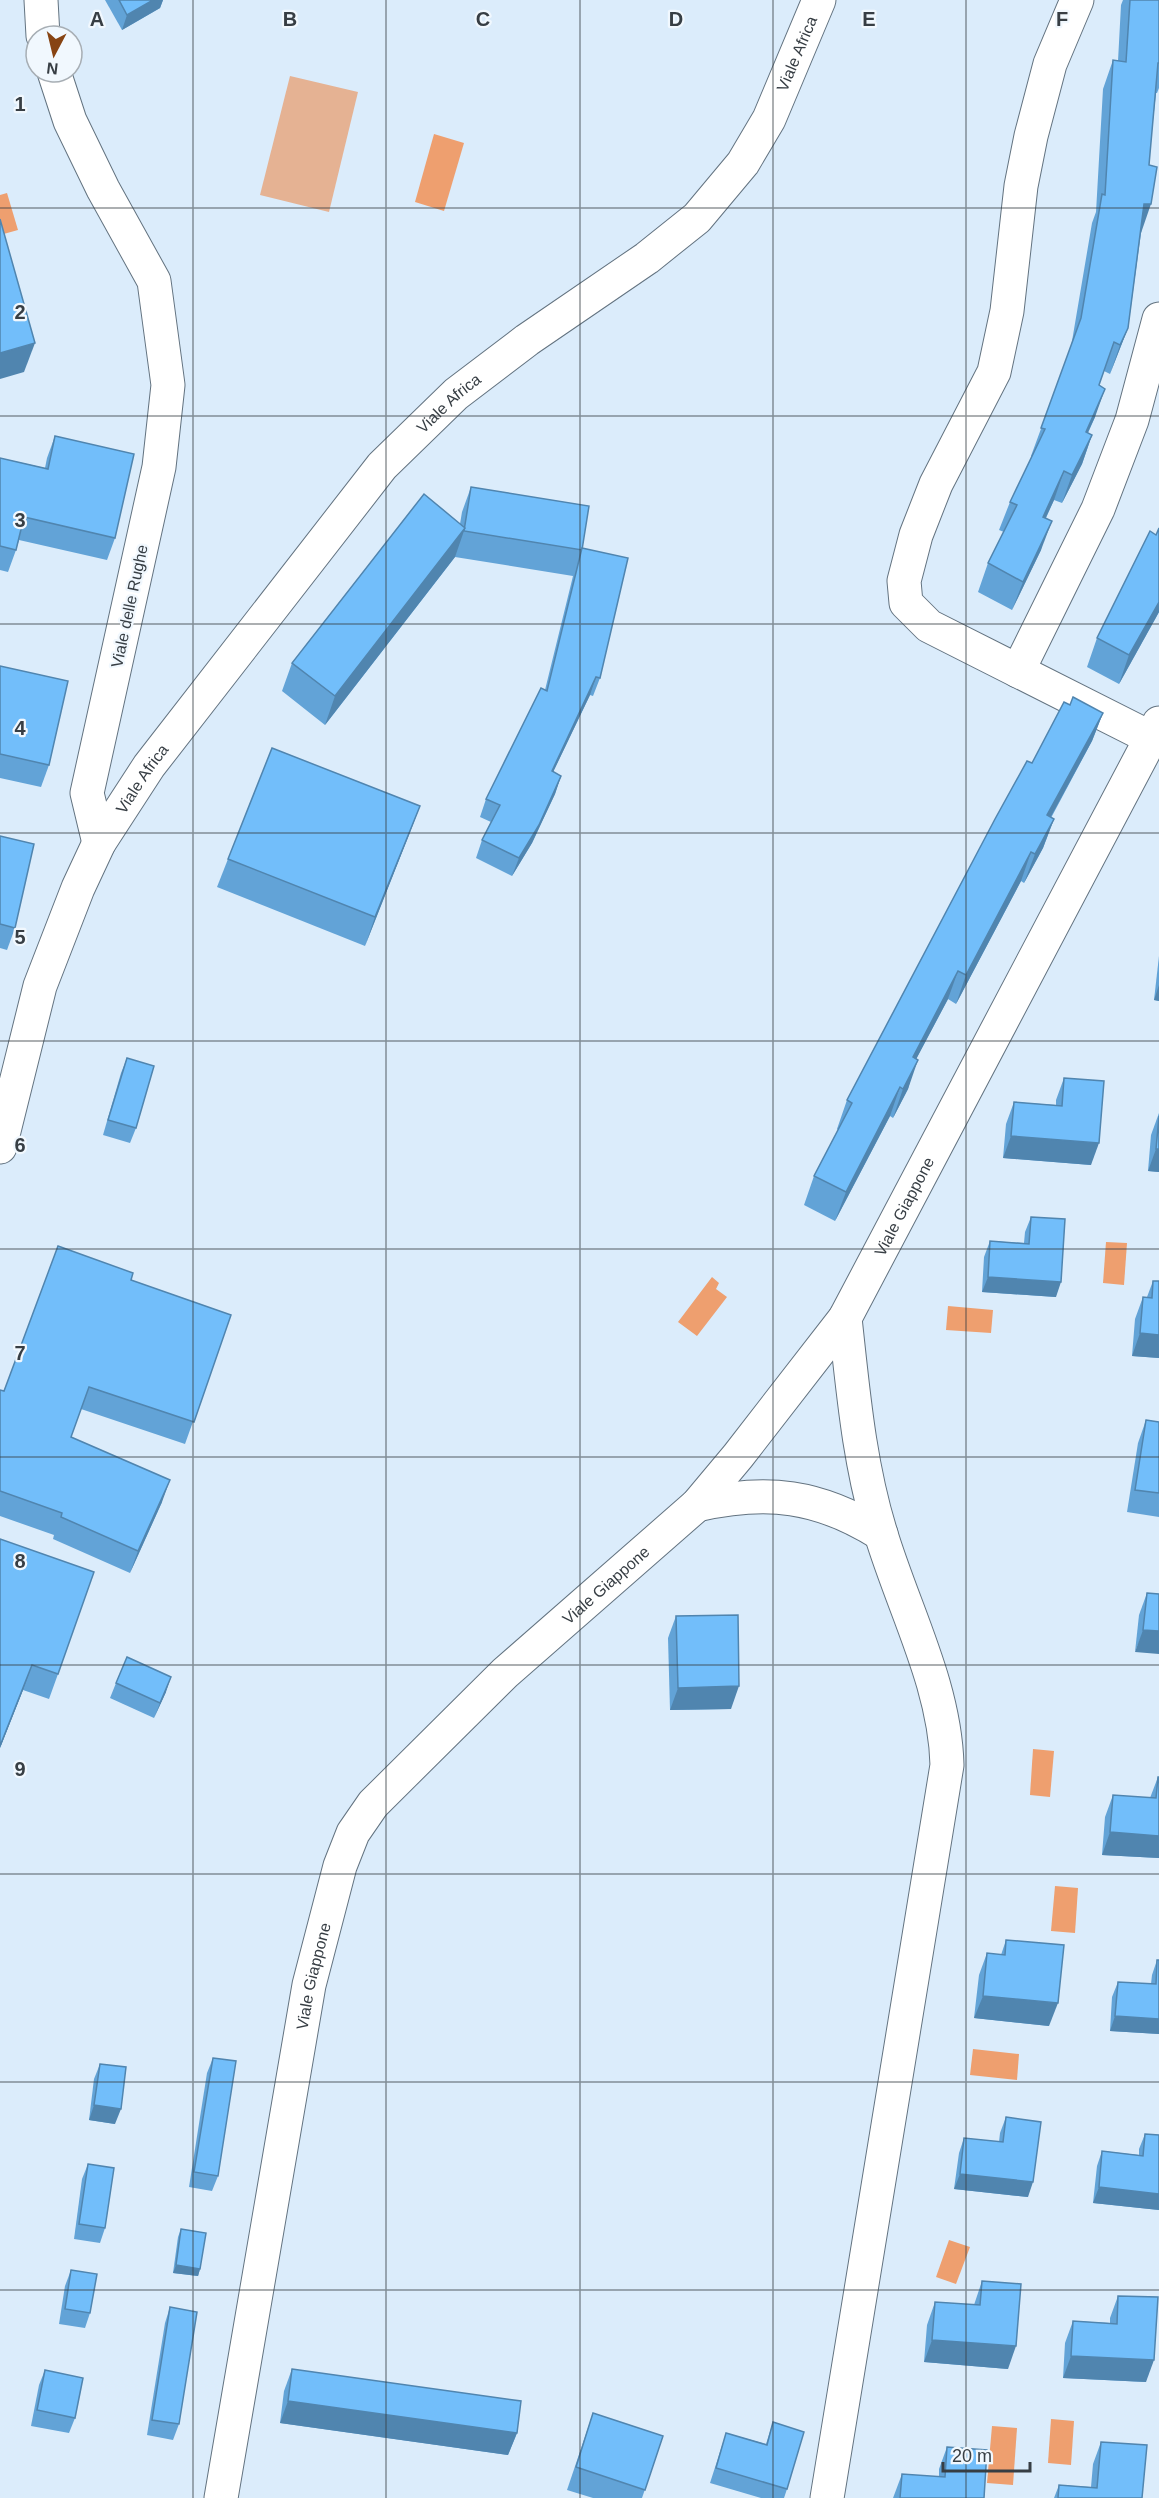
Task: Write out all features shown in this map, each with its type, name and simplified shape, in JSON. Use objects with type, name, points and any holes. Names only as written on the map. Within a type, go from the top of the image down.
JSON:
[{"type":"street","points":[[41,0],[43,24]]},
{"type":"street","name":"Viale Africa","points":[[99,843],[149,766],[382,466],[456,394],[527,340],[647,258],[697,218],[743,162],[770,119],[819,0]]},
{"type":"street","points":[[1077,0],[1050,64],[1035,118],[1021,186],[1007,311],[994,372],[936,484],[916,535],[903,588],[906,603],[920,620],[1018,671],[1155,730]]},
{"type":"street","name":"Viale delle Rughe","points":[[58,84],[70,121],[103,189],[154,281],[168,385],[159,467],[87,793],[99,843]]},
{"type":"street","points":[[1018,671],[1098,509],[1132,420],[1159,319]]},
{"type":"street","name":"Viale Giappone","points":[[221,2498],[309,1985],[340,1866],[353,1833],[373,1804],[505,1672],[697,1505],[845,1318],[1155,730]]},
{"type":"street","points":[[0,1147],[40,986],[99,843]]},
{"type":"street","points":[[826,2498],[946,1774],[945,1730],[940,1706],[880,1534],[861,1452],[845,1318]]},
{"type":"street","points":[[697,1505],[720,1500],[764,1496],[808,1501],[854,1517],[880,1534]]},
{"type":"shaded area","points":[[290,76],[358,92],[329,212],[260,195]]},
{"type":"shaded area","points":[[434,134],[464,143],[444,211],[415,202]]},
{"type":"shaded area","points":[[7,193],[18,230],[0,235],[0,195]]},
{"type":"shaded area","points":[[1106,1242],[1127,1243],[1124,1285],[1103,1283]]},
{"type":"shaded area","points":[[712,1277],[719,1283],[716,1289],[727,1297],[697,1336],[678,1322]]},
{"type":"shaded area","points":[[948,1306],[993,1310],[991,1333],[946,1330]]},
{"type":"shaded area","points":[[1033,1749],[1054,1751],[1050,1797],[1030,1795]]},
{"type":"shaded area","points":[[1055,1886],[1078,1888],[1075,1933],[1051,1931]]},
{"type":"shaded area","points":[[973,2049],[1019,2054],[1017,2080],[970,2075]]},
{"type":"shaded area","points":[[949,2240],[970,2247],[956,2284],[936,2277]]},
{"type":"shaded area","points":[[1051,2419],[1074,2421],[1071,2465],[1048,2463]]},
{"type":"shaded area","points":[[992,2426],[1017,2428],[1013,2485],[987,2483]]},
{"type":"building","points":[[119,0],[153,0],[127,15]]},
{"type":"building","points":[[1130,0],[1159,0],[1159,63],[1149,165],[1157,167],[1151,204],[1144,204],[1128,328],[1120,345],[1114,342],[1099,385],[1105,389],[1086,432],[1092,435],[1072,475],[1064,471],[1043,517],[1052,521],[1023,582],[988,563],[1017,505],[1010,502],[1045,429],[1041,428],[1081,318],[1102,194],[1105,195],[1113,60],[1126,62]]},
{"type":"building","points":[[0,219],[35,343],[0,353]]},
{"type":"building","points":[[55,436],[134,454],[115,538],[24,517],[16,550],[0,546],[0,458],[48,469]]},
{"type":"building","points":[[471,487],[589,506],[582,550],[464,531]]},
{"type":"building","points":[[424,494],[465,528],[335,696],[292,663]]},
{"type":"building","points":[[1159,528],[1159,602],[1129,655],[1097,638],[1150,531],[1156,535]]},
{"type":"building","points":[[582,548],[628,558],[600,678],[596,677],[552,771],[561,776],[539,825],[519,858],[482,840],[500,805],[486,799],[541,688],[547,691]]},
{"type":"building","points":[[0,666],[68,681],[49,765],[0,754]]},
{"type":"building","points":[[1073,697],[1103,713],[1047,815],[1054,819],[1035,854],[1031,852],[966,975],[958,971],[913,1057],[918,1060],[903,1089],[900,1087],[846,1192],[814,1176],[852,1103],[847,1100],[1027,761],[1032,763],[1064,702],[1070,705]]},
{"type":"building","points":[[272,748],[420,806],[375,917],[228,859]]},
{"type":"building","points":[[0,836],[34,844],[15,928],[0,924]]},
{"type":"building","points":[[127,1058],[154,1066],[136,1128],[108,1120]]},
{"type":"building","points":[[1064,1078],[1104,1081],[1099,1143],[1011,1136],[1014,1102],[1062,1106]]},
{"type":"building","points":[[1159,1116],[1159,1149],[1156,1149]]},
{"type":"building","points":[[1031,1217],[1065,1219],[1061,1282],[988,1277],[990,1241],[1029,1244]]},
{"type":"building","points":[[58,1246],[133,1273],[131,1280],[231,1315],[194,1422],[89,1387],[71,1437],[170,1480],[138,1551],[61,1517],[62,1513],[0,1491],[0,1390],[4,1391]]},
{"type":"building","points":[[1153,1281],[1159,1281],[1159,1335],[1140,1333],[1143,1297],[1152,1298]]},
{"type":"building","points":[[1146,1420],[1159,1422],[1159,1493],[1135,1490]]},
{"type":"building","points":[[0,1539],[94,1572],[58,1674],[32,1665],[0,1746]]},
{"type":"building","points":[[1147,1593],[1159,1594],[1159,1631],[1143,1630]]},
{"type":"building","points":[[738,1615],[739,1686],[678,1688],[676,1616]]},
{"type":"building","points":[[127,1657],[171,1677],[160,1703],[116,1683]]},
{"type":"building","points":[[1158,1777],[1159,1836],[1110,1832],[1113,1795],[1156,1798]]},
{"type":"building","points":[[1006,1940],[1064,1945],[1058,2003],[983,1996],[987,1953],[1005,1955]]},
{"type":"building","points":[[1157,1960],[1159,1960],[1159,2019],[1115,2016],[1118,1982],[1156,1984]]},
{"type":"building","points":[[213,2058],[236,2061],[218,2176],[194,2172]]},
{"type":"building","points":[[100,2064],[126,2067],[121,2109],[94,2105]]},
{"type":"building","points":[[1006,2117],[1041,2122],[1033,2182],[960,2174],[964,2138],[1003,2142]]},
{"type":"building","points":[[1145,2134],[1159,2135],[1159,2194],[1099,2187],[1102,2151],[1143,2156]]},
{"type":"building","points":[[88,2164],[114,2168],[105,2228],[79,2224]]},
{"type":"building","points":[[181,2229],[206,2233],[200,2269],[176,2265]]},
{"type":"building","points":[[71,2270],[97,2274],[90,2313],[65,2309]]},
{"type":"building","points":[[982,2281],[1021,2284],[1016,2346],[932,2340],[935,2302],[980,2305]]},
{"type":"building","points":[[1118,2296],[1158,2297],[1154,2360],[1071,2356],[1073,2321],[1117,2324]]},
{"type":"building","points":[[170,2307],[197,2312],[179,2424],[152,2420]]},
{"type":"building","points":[[292,2369],[521,2401],[517,2433],[288,2401]]},
{"type":"building","points":[[45,2370],[83,2378],[75,2418],[37,2410]]},
{"type":"building","points":[[593,2413],[663,2436],[645,2490],[576,2467]]},
{"type":"building","points":[[773,2422],[804,2432],[787,2489],[716,2468],[726,2433],[767,2445]]},
{"type":"building","points":[[1101,2442],[1147,2445],[1142,2498],[1058,2498],[1059,2485],[1097,2488]]},
{"type":"building","points":[[947,2447],[987,2450],[984,2498],[900,2498],[902,2474],[945,2477]]}]
